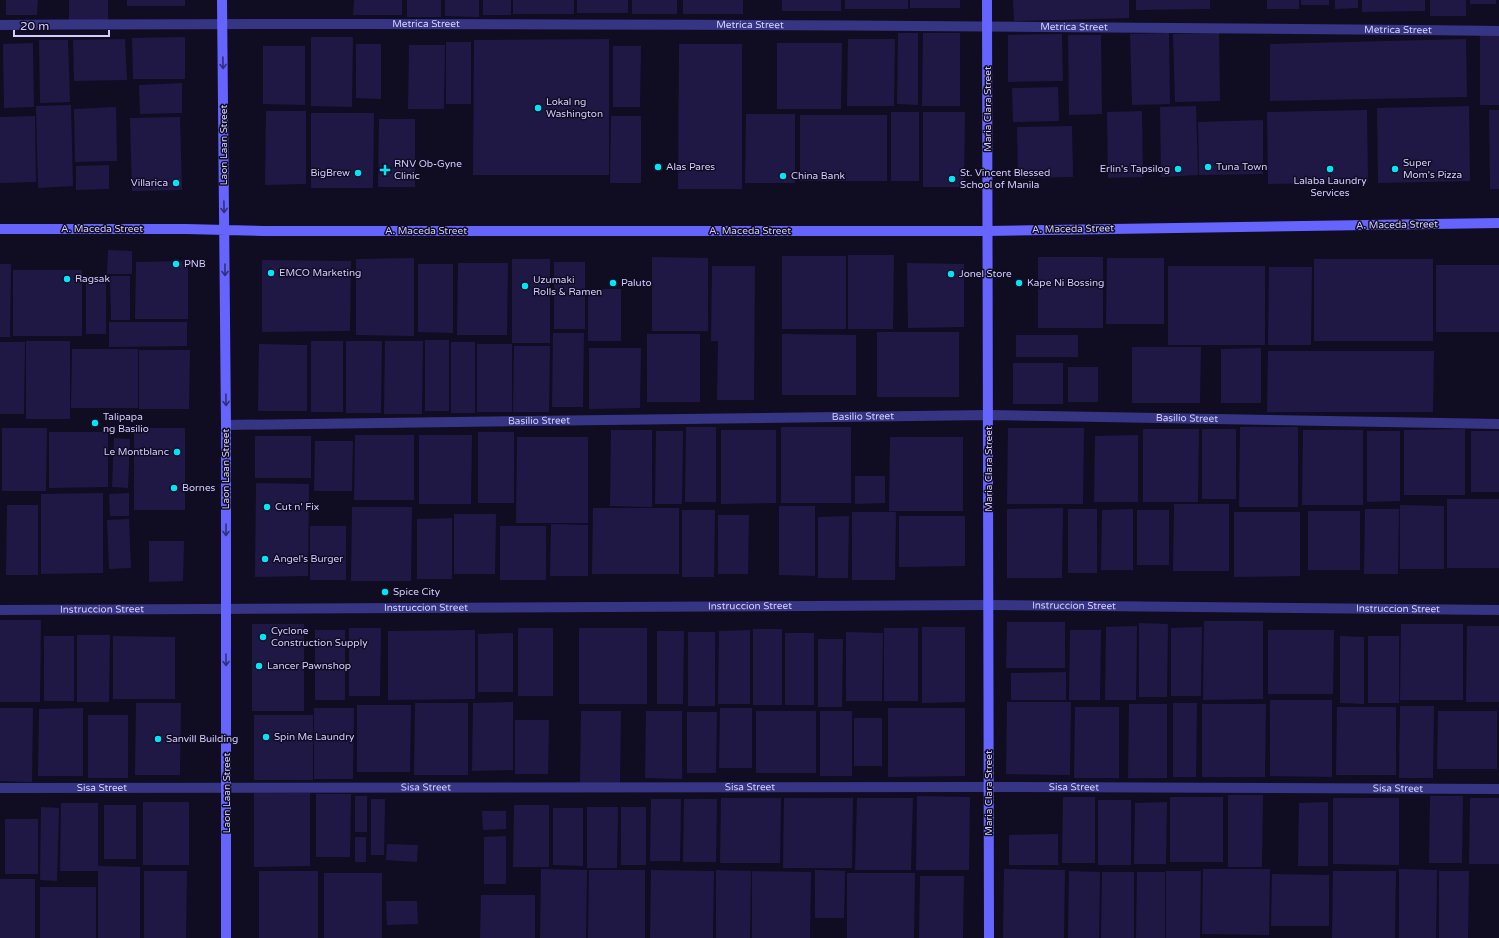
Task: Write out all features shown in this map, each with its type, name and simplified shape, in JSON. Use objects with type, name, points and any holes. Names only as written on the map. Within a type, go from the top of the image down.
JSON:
[{"type":"street","name":"Laon Laan Street","points":[[222,0],[226,425],[226,938]]},
{"type":"street","name":"Maria Clara Street","points":[[987,0],[989,938]]},
{"type":"street","name":"Metrica Street","points":[[0,25],[222,24],[987,26],[1499,31]]},
{"type":"street","name":"A. Maceda Street","points":[[0,230],[988,231],[1499,223]]},
{"type":"street","name":"Basilio Street","points":[[226,425],[989,415],[1499,424]]},
{"type":"street","name":"Instruccion Street","points":[[0,610],[989,605],[1499,610]]},
{"type":"street","name":"Sisa Street","points":[[0,788],[989,787],[1499,789]]},
{"type":"building","points":[[6,0],[38,0],[37,15],[6,15]]},
{"type":"building","points":[[69,0],[108,0],[108,27],[69,26]]},
{"type":"building","points":[[127,0],[185,0],[185,6],[127,6]]},
{"type":"building","points":[[354,0],[402,0],[402,15],[353,15]]},
{"type":"building","points":[[407,0],[441,0],[441,17],[407,17]]},
{"type":"building","points":[[445,0],[479,0],[479,17],[445,16]]},
{"type":"building","points":[[483,0],[511,0],[511,15],[483,15]]},
{"type":"building","points":[[513,0],[574,0],[574,14],[513,14]]},
{"type":"building","points":[[577,0],[628,0],[628,13],[577,13]]},
{"type":"building","points":[[632,0],[677,0],[677,14],[632,14]]},
{"type":"building","points":[[683,0],[743,0],[743,14],[683,14]]},
{"type":"building","points":[[782,0],[841,0],[841,11],[782,11]]},
{"type":"building","points":[[845,0],[908,0],[908,9],[845,9]]},
{"type":"building","points":[[910,0],[960,0],[960,8],[910,8]]},
{"type":"building","points":[[1013,0],[1129,0],[1129,18],[1014,21]]},
{"type":"building","points":[[1136,0],[1210,0],[1210,9],[1136,10]]},
{"type":"building","points":[[1267,0],[1299,0],[1299,9],[1267,9]]},
{"type":"building","points":[[1301,0],[1329,0],[1329,5],[1301,5]]},
{"type":"building","points":[[1335,0],[1358,0],[1358,8],[1335,9]]},
{"type":"building","points":[[1362,0],[1425,0],[1425,11],[1362,12]]},
{"type":"building","points":[[1430,0],[1466,0],[1466,16],[1430,16]]},
{"type":"building","points":[[1470,0],[1496,0],[1496,4],[1470,4]]},
{"type":"building","points":[[898,33],[918,33],[918,105],[897,104]]},
{"type":"building","points":[[923,33],[960,33],[960,106],[922,106]]},
{"type":"building","points":[[1169,33],[1170,104],[1132,105],[1130,34]]},
{"type":"building","points":[[1219,33],[1220,101],[1175,102],[1173,34]]},
{"type":"building","points":[[1062,34],[1063,81],[1008,82],[1008,35]]},
{"type":"building","points":[[1068,35],[1101,35],[1102,114],[1069,115]]},
{"type":"building","points":[[1480,35],[1499,35],[1499,105],[1480,105]]},
{"type":"building","points":[[185,37],[185,79],[133,79],[132,38]]},
{"type":"building","points":[[311,37],[353,37],[352,107],[311,106]]},
{"type":"building","points":[[125,39],[127,80],[74,81],[73,40]]},
{"type":"building","points":[[609,39],[609,175],[473,175],[474,40]]},
{"type":"building","points":[[848,39],[895,39],[894,106],[847,106]]},
{"type":"building","points":[[1466,39],[1467,97],[1270,101],[1270,44]]},
{"type":"building","points":[[39,40],[68,40],[70,102],[40,103]]},
{"type":"building","points":[[446,42],[471,42],[471,104],[446,104]]},
{"type":"building","points":[[33,43],[34,107],[4,108],[3,44]]},
{"type":"building","points":[[777,43],[842,43],[841,109],[777,109]]},
{"type":"building","points":[[356,44],[381,44],[381,99],[356,98]]},
{"type":"building","points":[[679,44],[742,44],[742,189],[678,189]]},
{"type":"building","points":[[409,45],[445,45],[444,109],[408,109]]},
{"type":"building","points":[[263,46],[305,46],[305,105],[263,104]]},
{"type":"building","points":[[613,46],[641,46],[640,107],[613,107]]},
{"type":"building","points":[[182,83],[182,113],[140,114],[139,85]]},
{"type":"building","points":[[1058,87],[1059,121],[1013,122],[1012,88]]},
{"type":"building","points":[[71,105],[73,186],[38,188],[36,106]]},
{"type":"building","points":[[1196,106],[1198,175],[1161,177],[1160,107]]},
{"type":"building","points":[[1469,106],[1470,181],[1378,183],[1377,108]]},
{"type":"building","points":[[116,107],[117,161],[75,162],[74,109]]},
{"type":"building","points":[[1367,110],[1368,182],[1268,184],[1267,112]]},
{"type":"building","points":[[1489,110],[1499,110],[1499,189],[1490,189]]},
{"type":"building","points":[[266,111],[306,111],[306,184],[265,185]]},
{"type":"building","points":[[1142,111],[1143,177],[1108,178],[1107,112]]},
{"type":"building","points":[[891,112],[919,112],[919,181],[891,181]]},
{"type":"building","points":[[923,112],[965,112],[964,187],[923,187]]},
{"type":"building","points":[[311,113],[374,113],[373,188],[311,188]]},
{"type":"building","points":[[746,114],[795,114],[795,183],[745,183]]},
{"type":"building","points":[[800,115],[887,115],[887,181],[800,181]]},
{"type":"building","points":[[35,116],[36,182],[0,183],[0,117]]},
{"type":"building","points":[[611,116],[641,116],[641,183],[610,183]]},
{"type":"building","points":[[180,117],[182,190],[132,191],[130,118]]},
{"type":"building","points":[[379,119],[415,119],[415,187],[378,187]]},
{"type":"building","points":[[1263,120],[1263,174],[1199,175],[1198,122]]},
{"type":"building","points":[[1072,126],[1073,177],[1018,178],[1017,127]]},
{"type":"building","points":[[109,165],[109,189],[76,190],[76,166]]},
{"type":"building","points":[[108,250],[132,251],[132,274],[107,274]]},
{"type":"building","points":[[848,255],[894,255],[893,329],[848,329]]},
{"type":"building","points":[[782,256],[846,256],[846,329],[782,329]]},
{"type":"building","points":[[652,257],[708,258],[708,331],[652,331]]},
{"type":"building","points":[[1038,257],[1103,257],[1103,328],[1038,328]]},
{"type":"building","points":[[414,258],[414,336],[356,335],[356,259]]},
{"type":"building","points":[[1107,258],[1164,258],[1164,324],[1106,324]]},
{"type":"building","points":[[512,259],[550,259],[550,343],[512,343]]},
{"type":"building","points":[[1314,259],[1433,259],[1433,341],[1314,341]]},
{"type":"building","points":[[262,260],[351,261],[350,331],[262,332]]},
{"type":"building","points":[[188,261],[188,319],[135,319],[136,262]]},
{"type":"building","points":[[554,262],[585,262],[585,329],[554,329]]},
{"type":"building","points":[[458,263],[508,263],[507,335],[457,335]]},
{"type":"building","points":[[907,263],[964,264],[964,327],[908,328]]},
{"type":"building","points":[[0,264],[11,264],[10,337],[0,337]]},
{"type":"building","points":[[418,264],[453,264],[453,333],[418,332]]},
{"type":"building","points":[[1436,265],[1499,265],[1499,332],[1436,332]]},
{"type":"building","points":[[712,266],[755,266],[754,400],[717,400],[718,341],[711,341]]},
{"type":"building","points":[[1168,266],[1265,266],[1265,345],[1168,345]]},
{"type":"building","points":[[1269,267],[1312,267],[1311,345],[1268,345]]},
{"type":"building","points":[[13,270],[82,270],[82,336],[13,336]]},
{"type":"building","points":[[86,276],[106,277],[106,334],[86,334]]},
{"type":"building","points":[[110,276],[130,276],[130,320],[111,320]]},
{"type":"building","points":[[588,289],[621,289],[621,341],[588,341]]},
{"type":"building","points":[[109,322],[187,322],[187,346],[109,347]]},
{"type":"building","points":[[877,332],[959,332],[959,397],[877,397]]},
{"type":"building","points":[[553,333],[584,333],[583,407],[552,407]]},
{"type":"building","points":[[647,334],[700,334],[700,402],[647,402]]},
{"type":"building","points":[[782,334],[856,335],[856,395],[782,395]]},
{"type":"building","points":[[1016,335],[1078,335],[1078,357],[1016,357]]},
{"type":"building","points":[[425,340],[449,340],[449,411],[425,411]]},
{"type":"building","points":[[26,341],[70,341],[70,419],[26,419]]},
{"type":"building","points":[[311,341],[343,341],[343,412],[311,412]]},
{"type":"building","points":[[346,341],[382,341],[381,413],[346,413]]},
{"type":"building","points":[[385,341],[423,341],[422,414],[384,414]]},
{"type":"building","points":[[0,342],[25,342],[24,414],[0,414]]},
{"type":"building","points":[[451,342],[475,342],[475,413],[451,413]]},
{"type":"building","points":[[259,344],[307,345],[307,411],[258,411]]},
{"type":"building","points":[[477,344],[512,344],[512,412],[477,412]]},
{"type":"building","points":[[514,346],[550,346],[549,412],[513,412]]},
{"type":"building","points":[[1132,347],[1201,347],[1200,403],[1132,403]]},
{"type":"building","points":[[589,348],[641,348],[640,408],[589,409]]},
{"type":"building","points":[[1261,348],[1261,403],[1221,403],[1221,349]]},
{"type":"building","points":[[72,349],[138,349],[138,408],[71,408]]},
{"type":"building","points":[[139,350],[190,350],[189,409],[139,409]]},
{"type":"building","points":[[1268,351],[1434,351],[1433,412],[1267,412]]},
{"type":"building","points":[[1013,363],[1063,363],[1063,404],[1013,404]]},
{"type":"building","points":[[1068,367],[1098,367],[1098,402],[1068,402]]},
{"type":"building","points":[[686,427],[716,427],[716,502],[685,502]]},
{"type":"building","points":[[781,427],[851,427],[851,503],[781,503]]},
{"type":"building","points":[[1240,427],[1298,427],[1298,507],[1239,507]]},
{"type":"building","points":[[2,428],[47,428],[46,491],[2,491]]},
{"type":"building","points":[[134,428],[185,428],[185,510],[134,510]]},
{"type":"building","points":[[1008,428],[1084,428],[1083,504],[1007,504]]},
{"type":"building","points":[[1143,429],[1199,429],[1198,502],[1143,502]]},
{"type":"building","points":[[1202,429],[1236,429],[1236,499],[1202,499]]},
{"type":"building","points":[[1465,429],[1465,495],[1404,495],[1404,430]]},
{"type":"building","points":[[611,430],[652,430],[652,507],[610,506]]},
{"type":"building","points":[[721,430],[776,430],[776,503],[721,504]]},
{"type":"building","points":[[1303,430],[1363,430],[1363,505],[1302,505]]},
{"type":"building","points":[[656,431],[683,431],[682,504],[655,504]]},
{"type":"building","points":[[1367,431],[1400,431],[1400,501],[1367,502]]},
{"type":"building","points":[[1471,431],[1499,431],[1499,492],[1471,492]]},
{"type":"building","points":[[49,432],[108,432],[108,487],[49,488]]},
{"type":"building","points":[[478,432],[514,432],[514,503],[478,503]]},
{"type":"building","points":[[355,435],[414,435],[414,500],[354,500]]},
{"type":"building","points":[[419,435],[472,435],[471,504],[419,504]]},
{"type":"building","points":[[1138,435],[1138,502],[1094,502],[1095,436]]},
{"type":"building","points":[[255,436],[311,436],[311,478],[255,478]]},
{"type":"building","points":[[517,437],[588,437],[588,523],[516,523]]},
{"type":"building","points":[[890,437],[963,437],[963,511],[889,511]]},
{"type":"building","points":[[114,438],[130,439],[128,488],[112,487]]},
{"type":"building","points":[[315,441],[353,441],[352,491],[314,491]]},
{"type":"building","points":[[855,476],[885,476],[885,503],[855,504]]},
{"type":"building","points":[[256,483],[309,484],[308,576],[255,577]]},
{"type":"building","points":[[103,493],[103,573],[41,574],[41,494]]},
{"type":"building","points":[[129,493],[129,516],[110,516],[109,494]]},
{"type":"building","points":[[1447,499],[1499,499],[1499,568],[1447,568]]},
{"type":"building","points":[[1174,504],[1229,504],[1229,571],[1173,571]]},
{"type":"building","points":[[7,505],[38,505],[38,575],[6,575]]},
{"type":"building","points":[[1400,505],[1444,506],[1444,569],[1400,569]]},
{"type":"building","points":[[779,506],[815,506],[815,576],[779,575]]},
{"type":"building","points":[[352,507],[412,507],[411,581],[351,581]]},
{"type":"building","points":[[593,508],[679,508],[679,574],[592,574]]},
{"type":"building","points":[[1063,508],[1062,578],[1007,578],[1007,509]]},
{"type":"building","points":[[1068,509],[1097,509],[1097,573],[1068,573]]},
{"type":"building","points":[[1133,509],[1133,570],[1101,570],[1102,510]]},
{"type":"building","points":[[1365,509],[1399,509],[1398,574],[1364,574]]},
{"type":"building","points":[[682,510],[715,510],[714,577],[682,577]]},
{"type":"building","points":[[1137,510],[1169,510],[1169,565],[1137,565]]},
{"type":"building","points":[[1308,511],[1360,511],[1360,570],[1308,570]]},
{"type":"building","points":[[852,512],[896,512],[895,580],[852,580]]},
{"type":"building","points":[[1234,512],[1300,512],[1300,576],[1234,577]]},
{"type":"building","points":[[454,514],[496,514],[495,574],[454,574]]},
{"type":"building","points":[[718,515],[749,515],[748,574],[718,574]]},
{"type":"building","points":[[849,516],[848,578],[818,578],[818,517]]},
{"type":"building","points":[[899,516],[965,516],[965,566],[899,567]]},
{"type":"building","points":[[452,518],[452,579],[417,579],[417,519]]},
{"type":"building","points":[[129,519],[131,568],[109,569],[107,520]]},
{"type":"building","points":[[551,524],[588,525],[588,576],[550,576]]},
{"type":"building","points":[[310,526],[346,526],[346,580],[310,580]]},
{"type":"building","points":[[500,526],[546,526],[546,580],[500,580]]},
{"type":"building","points":[[149,541],[184,541],[183,581],[149,582]]},
{"type":"building","points":[[0,620],[41,620],[40,702],[0,702]]},
{"type":"building","points":[[1204,621],[1263,621],[1263,699],[1203,700]]},
{"type":"building","points":[[1007,622],[1065,622],[1065,668],[1006,668]]},
{"type":"building","points":[[1139,623],[1168,624],[1167,697],[1139,697]]},
{"type":"building","points":[[252,624],[304,624],[304,711],[252,711]]},
{"type":"building","points":[[1401,624],[1463,624],[1463,700],[1400,700]]},
{"type":"building","points":[[1137,626],[1136,700],[1105,700],[1106,627]]},
{"type":"building","points":[[1467,626],[1499,626],[1499,702],[1466,702]]},
{"type":"building","points":[[922,627],[965,627],[965,702],[922,703]]},
{"type":"building","points":[[1202,627],[1201,696],[1171,696],[1171,628]]},
{"type":"building","points":[[349,628],[381,628],[380,696],[349,696]]},
{"type":"building","points":[[518,628],[553,628],[553,696],[518,696]]},
{"type":"building","points":[[579,628],[647,628],[647,704],[579,704]]},
{"type":"building","points":[[884,628],[918,628],[918,701],[884,701]]},
{"type":"building","points":[[753,629],[782,629],[782,705],[753,705]]},
{"type":"building","points":[[315,630],[345,630],[345,700],[315,700]]},
{"type":"building","points":[[475,630],[475,699],[388,700],[388,631]]},
{"type":"building","points":[[750,630],[750,704],[718,704],[719,631]]},
{"type":"building","points":[[1070,630],[1101,630],[1100,700],[1069,700]]},
{"type":"building","points":[[1268,630],[1334,630],[1333,694],[1268,694]]},
{"type":"building","points":[[657,631],[684,631],[683,704],[657,704]]},
{"type":"building","points":[[688,632],[715,632],[715,706],[688,706]]},
{"type":"building","points":[[846,632],[883,633],[882,701],[846,701]]},
{"type":"building","points":[[513,633],[513,692],[478,692],[478,634]]},
{"type":"building","points":[[785,633],[814,633],[814,705],[785,705]]},
{"type":"building","points":[[77,635],[110,635],[109,702],[77,702]]},
{"type":"building","points":[[44,636],[74,636],[74,701],[44,701]]},
{"type":"building","points":[[113,636],[175,637],[175,699],[113,699]]},
{"type":"building","points":[[1340,636],[1364,637],[1364,704],[1340,703]]},
{"type":"building","points":[[1368,636],[1399,636],[1399,703],[1368,703]]},
{"type":"building","points":[[818,639],[843,639],[842,707],[818,707]]},
{"type":"building","points":[[1066,672],[1066,700],[1011,700],[1011,673]]},
{"type":"building","points":[[1270,700],[1332,700],[1332,777],[1270,776]]},
{"type":"building","points":[[513,702],[513,770],[472,771],[473,703]]},
{"type":"building","points":[[1007,702],[1071,702],[1070,775],[1006,774]]},
{"type":"building","name":"Sanvill Building","points":[[136,703],[181,703],[180,775],[135,775]]},
{"type":"building","points":[[415,703],[468,703],[468,775],[414,775]]},
{"type":"building","points":[[1173,703],[1197,703],[1196,777],[1173,777]]},
{"type":"building","points":[[1129,704],[1167,704],[1167,778],[1128,778]]},
{"type":"building","points":[[1202,704],[1266,704],[1265,777],[1202,777]]},
{"type":"building","points":[[357,705],[411,705],[410,772],[357,772]]},
{"type":"building","points":[[1400,706],[1434,706],[1433,778],[1399,778]]},
{"type":"building","points":[[1075,707],[1119,707],[1119,778],[1074,778]]},
{"type":"building","points":[[1337,707],[1396,707],[1396,775],[1336,775]]},
{"type":"building","points":[[0,708],[33,708],[32,782],[0,781]]},
{"type":"building","points":[[83,708],[83,776],[38,776],[39,709]]},
{"type":"building","points":[[314,708],[354,708],[353,779],[314,779]]},
{"type":"building","points":[[720,708],[752,708],[752,768],[719,768]]},
{"type":"building","points":[[888,708],[965,708],[965,776],[888,777]]},
{"type":"building","points":[[581,711],[621,711],[620,784],[580,784]]},
{"type":"building","points":[[646,711],[682,711],[682,779],[645,778]]},
{"type":"building","points":[[756,711],[816,711],[816,773],[756,773]]},
{"type":"building","points":[[820,711],[852,711],[852,776],[820,776]]},
{"type":"building","points":[[1438,711],[1497,711],[1497,769],[1437,769]]},
{"type":"building","points":[[687,712],[717,712],[716,773],[687,773]]},
{"type":"building","points":[[88,715],[128,715],[128,778],[88,778]]},
{"type":"building","points":[[254,715],[313,715],[313,780],[254,780]]},
{"type":"building","points":[[854,718],[882,718],[882,766],[854,766]]},
{"type":"building","points":[[515,720],[549,720],[548,774],[515,774]]},
{"type":"building","points":[[254,793],[310,793],[310,866],[254,867]]},
{"type":"building","points":[[316,794],[351,794],[350,857],[316,857]]},
{"type":"building","points":[[1228,795],[1263,795],[1262,867],[1228,867]]},
{"type":"building","points":[[355,796],[367,796],[367,832],[355,832]]},
{"type":"building","points":[[917,796],[970,797],[969,870],[916,870]]},
{"type":"building","points":[[1430,796],[1463,796],[1462,863],[1429,863]]},
{"type":"building","points":[[1063,797],[1095,797],[1095,863],[1062,863]]},
{"type":"building","points":[[1170,797],[1223,797],[1223,862],[1170,862]]},
{"type":"building","points":[[721,798],[781,798],[780,863],[720,863]]},
{"type":"building","points":[[784,798],[853,798],[852,868],[783,868]]},
{"type":"building","points":[[857,798],[913,798],[911,870],[855,870]]},
{"type":"building","points":[[1333,798],[1399,798],[1399,865],[1333,864]]},
{"type":"building","points":[[1470,798],[1499,798],[1499,864],[1469,864]]},
{"type":"building","points":[[371,799],[385,799],[384,855],[371,855]]},
{"type":"building","points":[[651,799],[681,799],[680,861],[650,861]]},
{"type":"building","points":[[684,799],[717,799],[716,862],[683,862]]},
{"type":"building","points":[[1098,800],[1131,800],[1131,865],[1098,865]]},
{"type":"building","points":[[143,802],[189,802],[189,865],[143,865]]},
{"type":"building","points":[[1167,802],[1166,864],[1134,864],[1135,803]]},
{"type":"building","points":[[1328,802],[1328,866],[1298,866],[1299,803]]},
{"type":"building","points":[[61,803],[98,803],[98,866],[140,867],[140,938],[98,938],[98,871],[60,871]]},
{"type":"building","points":[[104,805],[136,805],[136,859],[104,859]]},
{"type":"building","points":[[514,805],[549,805],[549,867],[513,867]]},
{"type":"building","points":[[41,807],[59,808],[57,881],[40,880]]},
{"type":"building","points":[[587,807],[618,807],[617,868],[587,868]]},
{"type":"building","points":[[621,807],[646,807],[646,865],[621,865]]},
{"type":"building","points":[[553,808],[583,808],[583,866],[553,865]]},
{"type":"building","points":[[482,811],[506,811],[506,829],[483,830]]},
{"type":"building","points":[[5,819],[38,819],[38,874],[5,874]]},
{"type":"building","points":[[1058,834],[1058,865],[1009,865],[1009,835]]},
{"type":"building","points":[[506,836],[506,884],[484,884],[484,837]]},
{"type":"building","points":[[355,837],[366,837],[366,862],[355,862]]},
{"type":"building","points":[[387,844],[418,845],[417,862],[386,860]]},
{"type":"building","points":[[541,869],[587,870],[586,938],[540,938]]},
{"type":"building","points":[[1004,869],[1065,870],[1064,938],[1003,938]]},
{"type":"building","points":[[1203,869],[1270,869],[1269,935],[1202,934]]},
{"type":"building","points":[[1399,869],[1437,870],[1436,938],[1399,938]]},
{"type":"building","points":[[589,870],[645,870],[645,938],[588,938]]},
{"type":"building","points":[[651,870],[714,871],[713,938],[650,938]]},
{"type":"building","points":[[716,870],[751,871],[750,938],[716,938]]},
{"type":"building","points":[[815,870],[845,871],[844,918],[815,918]]},
{"type":"building","points":[[144,871],[187,871],[186,938],[144,938]]},
{"type":"building","points":[[259,871],[318,871],[318,938],[259,938]]},
{"type":"building","points":[[752,871],[811,872],[810,938],[752,938]]},
{"type":"building","points":[[1069,871],[1100,872],[1099,938],[1068,938]]},
{"type":"building","points":[[1166,871],[1201,871],[1200,938],[1166,938]]},
{"type":"building","points":[[1333,871],[1396,871],[1395,938],[1332,938]]},
{"type":"building","points":[[1439,871],[1469,871],[1468,938],[1439,938]]},
{"type":"building","points":[[1102,872],[1134,872],[1134,938],[1101,938]]},
{"type":"building","points":[[1137,872],[1165,872],[1165,938],[1136,938]]},
{"type":"building","points":[[324,873],[382,873],[382,938],[324,938]]},
{"type":"building","points":[[847,873],[915,873],[914,938],[847,938]]},
{"type":"building","points":[[1272,874],[1329,875],[1329,926],[1271,926]]},
{"type":"building","points":[[920,876],[964,876],[963,938],[919,938]]},
{"type":"building","points":[[0,879],[35,879],[35,938],[0,938]]},
{"type":"building","points":[[40,887],[96,887],[96,938],[40,938]]},
{"type":"building","points":[[481,895],[535,895],[535,938],[480,938]]},
{"type":"building","points":[[386,901],[417,901],[418,924],[387,925]]},
{"type":"place","name":"Lokal ng Washington","points":[[538,108]]},
{"type":"place","name":"Alas Pares","points":[[658,167]]},
{"type":"place","name":"Tuna Town","points":[[1208,167]]},
{"type":"place","name":"Erlin's Tapsilog","points":[[1178,169]]},
{"type":"place","name":"Lalaba Laundry Services","points":[[1330,169]]},
{"type":"place","name":"Super Mom's Pizza","points":[[1395,169]]},
{"type":"place","name":"RNV Ob-Gyne Clinic","points":[[385,170]]},
{"type":"place","name":"BigBrew","points":[[358,173]]},
{"type":"place","name":"China Bank","points":[[783,176]]},
{"type":"place","name":"St. Vincent Blessed School of Manila","points":[[952,179]]},
{"type":"place","name":"Villarica","points":[[176,183]]},
{"type":"place","name":"PNB","points":[[176,264]]},
{"type":"place","name":"EMCO Marketing","points":[[271,273]]},
{"type":"place","name":"Jonel Store","points":[[951,274]]},
{"type":"place","name":"Ragsak","points":[[67,279]]},
{"type":"place","name":"Paluto","points":[[613,283]]},
{"type":"place","name":"Kape Ni Bossing","points":[[1019,283]]},
{"type":"place","name":"Uzumaki Rolls & Ramen","points":[[525,286]]},
{"type":"place","name":"Talipapa ng Basilio","points":[[95,423]]},
{"type":"place","name":"Le Montblanc","points":[[177,452]]},
{"type":"place","name":"Bornes","points":[[174,488]]},
{"type":"place","name":"Cut n' Fix","points":[[267,507]]},
{"type":"place","name":"Angel's Burger","points":[[265,559]]},
{"type":"place","name":"Spice City","points":[[385,592]]},
{"type":"place","name":"Cyclone Construction Supply","points":[[263,637]]},
{"type":"place","name":"Lancer Pawnshop","points":[[259,666]]},
{"type":"place","name":"Spin Me Laundry","points":[[266,737]]},
{"type":"place","name":"Sanvill Building","points":[[158,739]]}]
